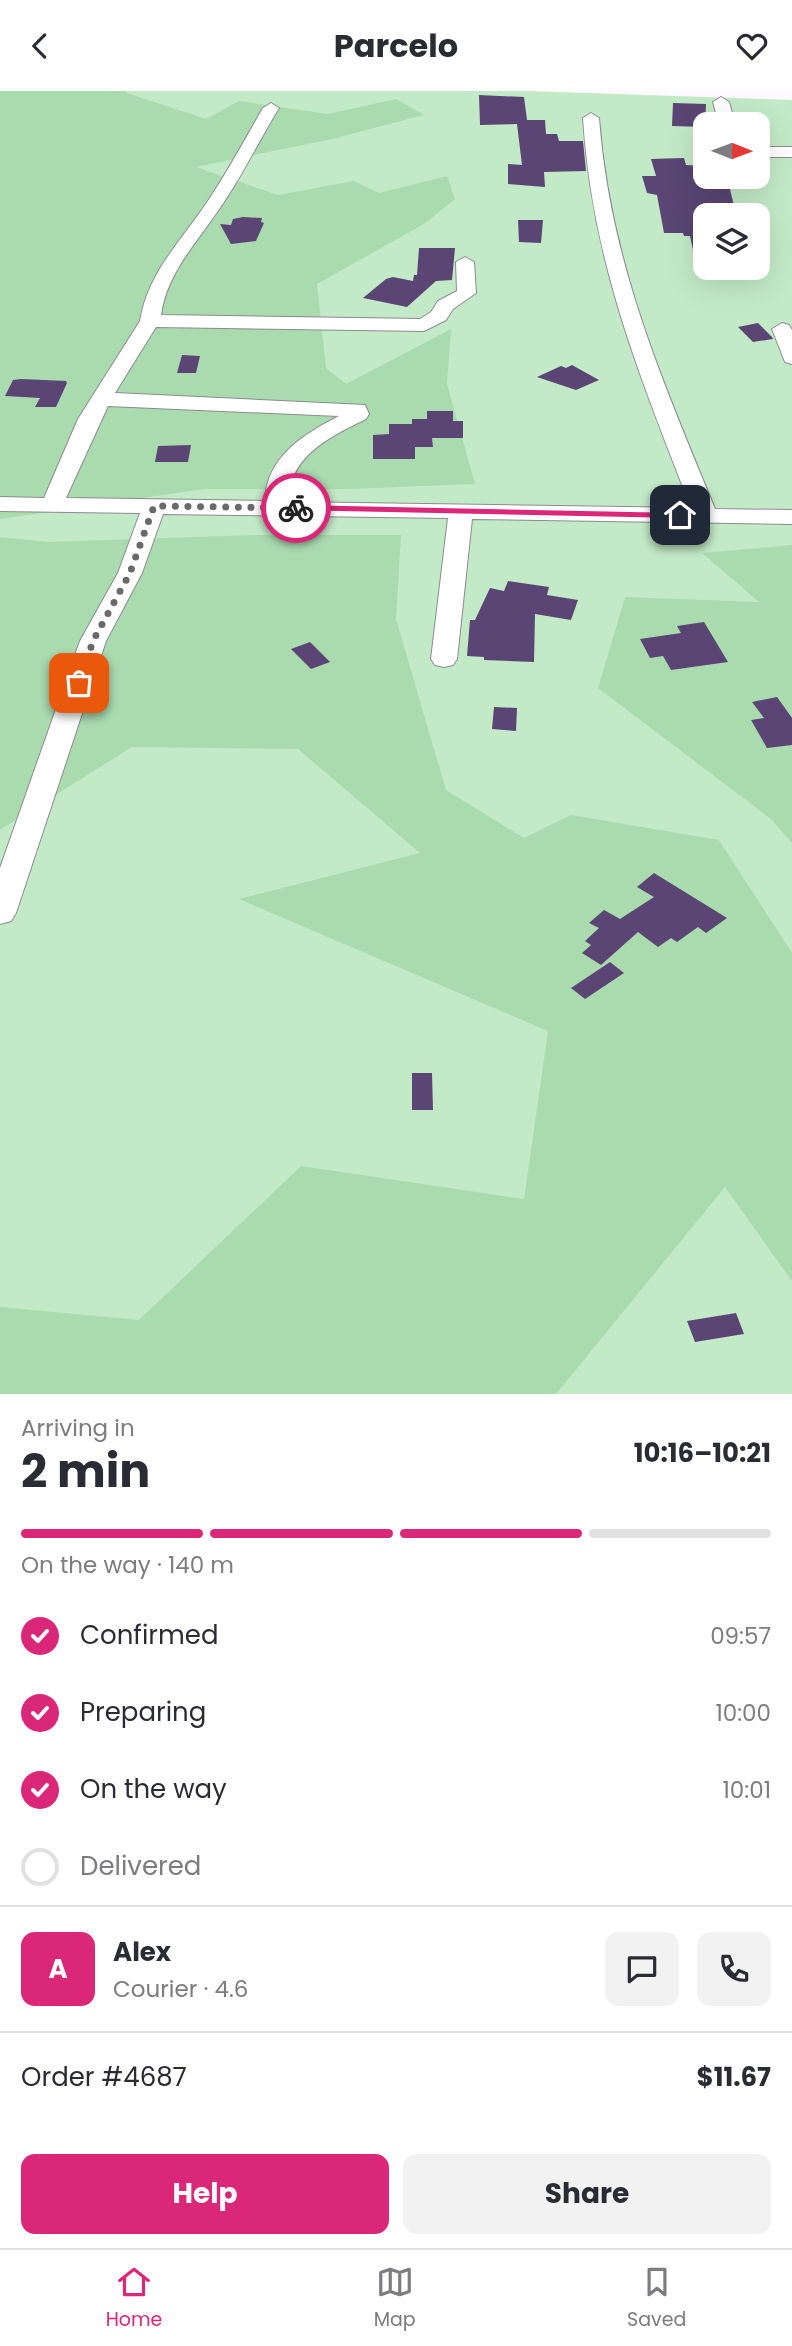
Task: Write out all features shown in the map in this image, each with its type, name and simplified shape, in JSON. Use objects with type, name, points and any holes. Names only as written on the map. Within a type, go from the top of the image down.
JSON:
[{"type":"street","points":[[721,102],[724,112]]},
{"type":"street","points":[[52,505],[89,419],[150,321],[151,309],[165,271],[214,204],[271,108]]},
{"type":"street","points":[[591,118],[592,161],[601,209],[620,278],[641,349],[705,516]]},
{"type":"street","points":[[770,152],[792,152]]},
{"type":"street","points":[[150,321],[424,325],[439,316],[445,305],[467,293],[465,263]]},
{"type":"street","points":[[782,329],[792,358]]},
{"type":"street","points":[[101,399],[357,410],[358,414],[320,434],[290,456],[275,496],[277,508]]},
{"type":"street","points":[[0,504],[792,517]]},
{"type":"street","points":[[0,913],[93,641],[130,573],[154,506]]},
{"type":"street","points":[[444,659],[461,511]]},
{"type":"green space","points":[[0,91],[528,91],[792,100],[792,1394],[0,1394]]},
{"type":"green space","points":[[0,91],[127,91],[206,119],[239,101],[328,114],[396,99],[424,115],[332,139],[196,167],[278,195],[354,181],[379,193],[447,176],[455,199],[424,224],[317,284],[326,368],[346,384],[451,329],[447,384],[475,484],[348,489],[204,489],[0,519]]},
{"type":"green space","points":[[254,535],[401,535],[396,619],[446,790],[524,838],[571,815],[719,840],[792,953],[792,1281],[725,1187],[556,1394],[0,1394],[0,1307],[139,1320],[301,1166],[524,1199],[548,1031],[239,899],[420,853],[298,749],[132,747],[0,830],[0,537],[49,542]]},
{"type":"green space","points":[[792,545],[792,843],[771,819],[598,688],[625,597],[759,602],[702,553]]},
{"type":"building","points":[[479,95],[524,97],[527,120],[545,120],[546,134],[557,134],[559,141],[583,141],[586,171],[544,172],[545,187],[508,184],[508,164],[522,165],[517,124],[480,125]]},
{"type":"building","points":[[673,103],[706,104],[706,112],[693,112],[693,127],[672,126]]},
{"type":"building","points":[[684,158],[686,165],[693,165],[693,189],[730,189],[733,203],[693,203],[693,250],[690,236],[684,236],[683,233],[664,233],[657,195],[647,193],[642,176],[656,176],[651,159]]},
{"type":"building","points":[[262,218],[261,222],[264,223],[256,241],[231,244],[220,224],[231,225],[233,219]]},
{"type":"building","points":[[518,220],[543,220],[541,243],[519,242]]},
{"type":"building","points":[[419,248],[455,248],[452,280],[436,281],[407,307],[363,298],[386,279],[393,277],[413,281],[414,275],[417,275]]},
{"type":"building","points":[[758,323],[773,339],[753,342],[738,327]]},
{"type":"building","points":[[182,355],[200,356],[196,373],[177,373]]},
{"type":"building","points":[[572,365],[599,380],[576,390],[537,377],[561,366],[566,368]]},
{"type":"building","points":[[13,380],[67,383],[56,407],[35,407],[40,398],[5,396]]},
{"type":"building","points":[[427,411],[453,411],[453,421],[463,421],[463,438],[432,438],[433,447],[415,447],[415,459],[373,459],[373,435],[389,434],[389,424],[412,424],[412,419],[427,419]]},
{"type":"building","points":[[191,445],[188,462],[155,462],[158,446]]},
{"type":"building","points":[[508,581],[549,587],[547,595],[578,600],[571,620],[535,614],[534,662],[484,660],[484,657],[467,656],[470,620],[475,620],[490,588],[504,591]]},
{"type":"building","points":[[704,622],[728,662],[671,670],[663,656],[650,658],[640,639],[681,633],[677,626]]},
{"type":"building","points":[[310,642],[330,662],[311,669],[291,649]]},
{"type":"building","points":[[777,697],[792,718],[792,745],[767,748],[751,720],[764,718],[752,702]]},
{"type":"building","points":[[494,707],[517,708],[516,731],[492,729]]},
{"type":"building","points":[[654,873],[727,918],[706,933],[698,927],[677,942],[671,938],[658,947],[638,932],[601,965],[582,953],[591,945],[585,941],[599,928],[589,923],[604,910],[620,919],[654,897],[637,887]]},
{"type":"building","points":[[610,962],[624,973],[585,999],[571,988]]},
{"type":"building","points":[[412,1073],[432,1073],[433,1110],[412,1110]]},
{"type":"building","points":[[736,1313],[744,1334],[695,1342],[687,1321]]},
{"type":"way so far","points":[[79,683],[93,641],[130,573],[144,540],[154,506],[296,508]]},
{"type":"route","points":[[296,508],[680,515]]}]
